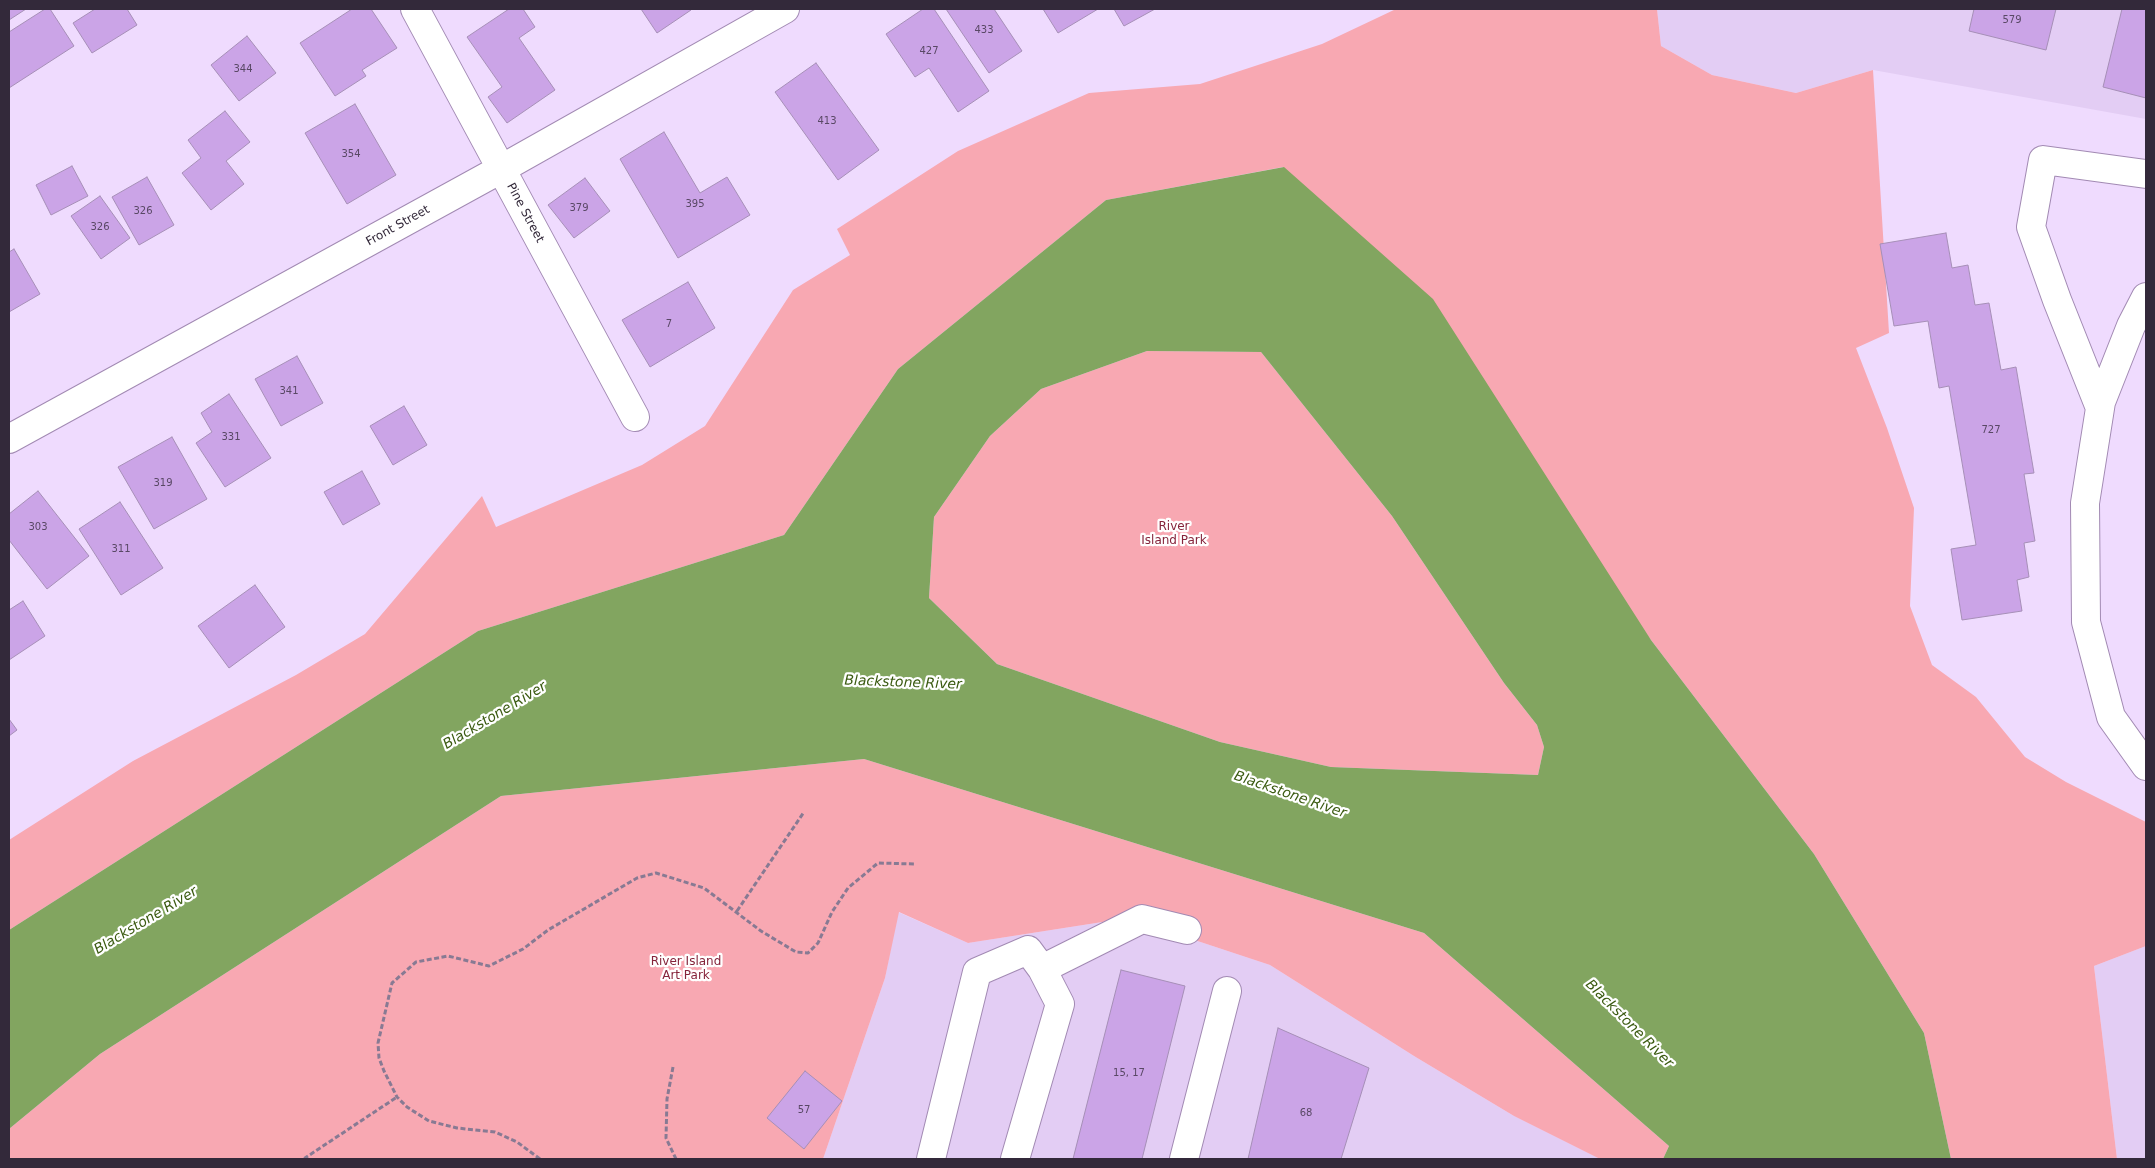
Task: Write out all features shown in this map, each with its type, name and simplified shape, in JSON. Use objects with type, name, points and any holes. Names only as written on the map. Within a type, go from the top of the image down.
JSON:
[{"type":"street","name":"Pine Street","points":[[415,9],[635,417]]},
{"type":"street","name":"Front Street","points":[[9,439],[501,169],[785,9]]},
{"type":"street","points":[[2100,408],[2057,300],[2031,227],[2044,160],[2146,174]]},
{"type":"street","points":[[2146,297],[2131,326],[2100,408],[2085,503],[2086,622],[2111,717],[2146,766]]},
{"type":"street","points":[[1042,968],[1142,919],[1187,930]]},
{"type":"street","points":[[931,1159],[977,972],[1028,950],[1042,968],[1060,1004],[1015,1159]]},
{"type":"street","points":[[1184,1159],[1227,992]]},
{"type":"path","points":[[736,911],[804,812]]},
{"type":"path","points":[[540,1159],[517,1142],[495,1132],[457,1128],[429,1121],[407,1107],[397,1096],[379,1058],[378,1044],[392,982],[416,962],[448,956],[489,966],[523,949],[548,930],[637,878],[656,873],[704,888],[761,931],[796,952],[808,954],[818,942],[832,912],[855,881],[878,863],[915,864]]},
{"type":"path","points":[[673,1067],[667,1099],[666,1138],[676,1159]]},
{"type":"path","points":[[304,1159],[397,1096]]},
{"type":"shaded area","points":[[1657,9],[2146,9],[2146,119],[1873,70],[1796,93],[1712,75],[1661,46]]},
{"type":"shaded area","points":[[898,912],[968,943],[1128,918],[1270,965],[1414,1056],[1514,1116],[1600,1159],[823,1159],[885,978]]},
{"type":"shaded area","points":[[2146,946],[2146,1159],[2117,1159],[2094,966]]},
{"type":"green space","points":[[1396,9],[1657,9],[1661,46],[1712,75],[1796,93],[1873,70],[1889,333],[1856,348],[1887,428],[1914,508],[1910,606],[1932,665],[1976,697],[2025,757],[2066,782],[2146,822],[2146,946],[2094,966],[2117,1159],[1951,1159],[1924,1033],[1814,854],[1651,640],[1283,167],[1106,200],[898,369],[784,535],[478,631],[9,930],[9,840],[133,761],[296,675],[365,634],[482,496],[496,527],[642,465],[705,426],[793,290],[850,255],[837,229],[958,151],[1089,93],[1200,84],[1322,44]]},
{"type":"green space","name":"River Island Park","points":[[1147,351],[1261,352],[1392,516],[1504,683],[1537,725],[1544,747],[1538,775],[1331,767],[1220,742],[997,664],[929,598],[934,517],[990,436],[1041,389]]},
{"type":"green space","name":"River Island Art Park","points":[[864,759],[1424,933],[1669,1146],[1663,1159],[1600,1159],[1514,1116],[1414,1056],[1270,965],[1128,918],[968,943],[899,912],[885,978],[823,1159],[9,1159],[9,1129],[100,1054],[501,796]]},
{"type":"water","name":"Blackstone River","points":[[1284,167],[1433,299],[1651,640],[1814,854],[1924,1033],[1951,1159],[1663,1159],[1669,1146],[1424,933],[864,759],[501,796],[100,1054],[9,1129],[9,930],[478,631],[784,535],[898,369],[1106,200]],"holes":[[[1147,351],[1261,352],[1392,516],[1504,683],[1537,725],[1544,747],[1538,775],[1331,767],[1220,742],[997,664],[929,598],[934,517],[990,436],[1041,389]]]},
{"type":"building","points":[[9,9],[26,9],[9,20]]},
{"type":"building","points":[[45,9],[50,9],[74,46],[9,88],[9,32]]},
{"type":"building","points":[[95,9],[127,9],[137,25],[92,53],[73,23]]},
{"type":"building","points":[[352,9],[371,9],[397,48],[362,70],[366,76],[335,96],[300,43]]},
{"type":"building","points":[[509,9],[523,9],[535,27],[519,38],[555,90],[507,123],[488,97],[502,87],[467,37]]},
{"type":"building","points":[[641,9],[690,9],[691,10],[657,33]]},
{"type":"building","points":[[923,9],[934,9],[989,91],[958,112],[929,68],[915,77],[886,34]]},
{"type":"building","points":[[946,9],[994,9],[1022,51],[989,73]]},
{"type":"building","points":[[1043,9],[1098,9],[1058,33]]},
{"type":"building","points":[[1114,9],[1155,9],[1124,26]]},
{"type":"building","points":[[1974,9],[2056,9],[2046,50],[1969,31]]},
{"type":"building","points":[[2122,9],[2146,9],[2146,98],[2103,87]]},
{"type":"building","points":[[247,36],[276,73],[239,101],[211,65]]},
{"type":"building","points":[[816,63],[879,150],[838,180],[775,92]]},
{"type":"building","points":[[355,104],[396,175],[347,204],[305,133]]},
{"type":"building","points":[[225,111],[250,142],[226,161],[244,184],[211,210],[182,173],[201,158],[188,140]]},
{"type":"building","points":[[664,132],[700,193],[727,177],[750,215],[678,258],[620,159]]},
{"type":"building","points":[[72,166],[88,196],[51,215],[36,185]]},
{"type":"building","points":[[147,177],[174,225],[139,245],[112,197]]},
{"type":"building","points":[[585,178],[610,211],[574,238],[548,205]]},
{"type":"building","points":[[100,196],[130,238],[101,259],[71,216]]},
{"type":"building","points":[[1946,233],[1952,268],[1968,265],[1975,305],[1989,303],[2001,370],[2016,367],[2034,473],[2024,474],[2035,541],[2024,543],[2029,577],[2017,580],[2022,611],[1962,620],[1951,549],[1976,545],[1949,386],[1939,388],[1928,321],[1894,326],[1880,244]]},
{"type":"building","points":[[14,249],[40,294],[9,312],[9,252]]},
{"type":"building","points":[[688,282],[715,328],[650,367],[622,320]]},
{"type":"building","points":[[297,356],[323,403],[281,426],[255,379]]},
{"type":"building","points":[[229,394],[271,458],[225,487],[196,443],[212,432],[201,413]]},
{"type":"building","points":[[404,406],[427,445],[393,465],[370,426]]},
{"type":"building","points":[[172,437],[207,499],[154,529],[118,467]]},
{"type":"building","points":[[362,471],[380,504],[343,525],[324,492]]},
{"type":"building","points":[[38,491],[89,556],[47,589],[9,540],[9,514]]},
{"type":"building","points":[[120,502],[163,568],[121,595],[79,529]]},
{"type":"building","points":[[255,585],[285,627],[229,668],[198,626]]},
{"type":"building","points":[[23,601],[45,636],[9,660],[9,610]]},
{"type":"building","points":[[9,719],[17,730],[9,736]]},
{"type":"building","points":[[1121,970],[1185,986],[1142,1159],[1073,1159]]},
{"type":"building","points":[[1278,1028],[1369,1068],[1341,1159],[1248,1159]]},
{"type":"building","points":[[805,1071],[842,1101],[804,1149],[767,1118]]}]
